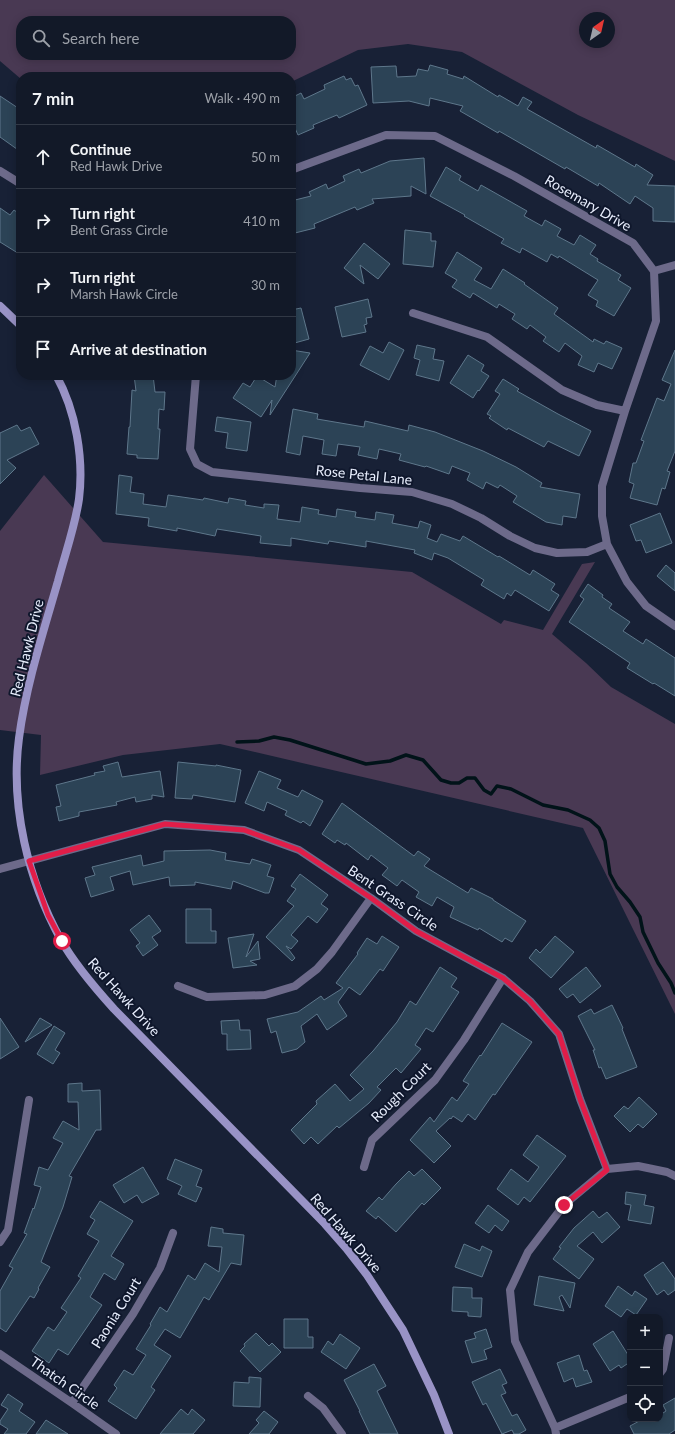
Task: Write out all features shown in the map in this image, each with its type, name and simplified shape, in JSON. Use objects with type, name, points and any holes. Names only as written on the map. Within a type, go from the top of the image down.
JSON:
[{"type":"street","name":"Rosemary Drive","points":[[296,168],[386,135],[435,136],[514,176],[633,243],[654,270]]},
{"type":"street","points":[[0,171],[16,181]]},
{"type":"street","points":[[675,264],[654,270],[656,321],[625,411],[602,486],[602,516],[607,544],[627,582],[646,606],[675,626]]},
{"type":"street","points":[[0,306],[16,321]]},
{"type":"street","points":[[413,313],[487,337],[562,390],[597,405],[625,411]]},
{"type":"street","name":"Red Hawk Drive","points":[[58,380],[70,409],[78,444],[80,481],[79,499],[75,519],[42,635],[22,719],[17,772],[20,812],[29,861],[48,915],[62,941],[94,988],[325,1224],[367,1275],[406,1336],[434,1395],[449,1434]]},
{"type":"street","name":"Rose Petal Lane","points":[[196,380],[190,449],[197,464],[212,472],[412,492],[452,504],[481,518],[510,536],[535,548],[557,553],[587,552],[607,544]]},
{"type":"street","name":"Bent Grass Circle","points":[[29,861],[165,824],[244,830],[299,850],[371,898],[416,931],[503,978],[530,1001],[559,1034],[580,1099],[607,1170]]},
{"type":"street","points":[[0,869],[29,861]]},
{"type":"street","points":[[178,986],[207,997],[264,995],[295,986],[317,969],[332,952],[371,898]]},
{"type":"street","name":"Rough Court","points":[[364,1167],[372,1140],[435,1080],[464,1040],[503,978]]},
{"type":"street","points":[[0,1242],[8,1230],[29,1100]]},
{"type":"street","points":[[627,1398],[556,1431],[515,1340],[510,1290],[528,1252],[564,1205],[607,1170],[638,1166],[667,1172],[675,1176]]},
{"type":"street","name":"Paonia Court","points":[[72,1403],[133,1314],[160,1268],[173,1233]]},
{"type":"street","points":[[663,1369],[669,1338]]},
{"type":"street","name":"Thatch Circle","points":[[0,1354],[116,1434]]},
{"type":"street","points":[[308,1396],[323,1408],[342,1434]]},
{"type":"shaded area","points":[[0,0],[675,0],[675,161],[578,115],[462,52],[408,44],[358,50],[296,80],[296,72],[16,72],[16,75],[0,61]]},
{"type":"shaded area","points":[[44,475],[103,542],[412,572],[501,624],[504,620],[543,630],[582,564],[595,562],[552,634],[611,687],[675,724],[675,1014],[583,828],[220,744],[123,755],[40,775],[41,735],[0,730],[0,531]]},
{"type":"building","points":[[430,65],[448,70],[447,74],[463,79],[464,76],[498,97],[499,95],[518,106],[523,97],[532,102],[527,109],[596,148],[597,145],[635,167],[636,164],[653,175],[647,185],[675,186],[675,222],[653,221],[653,208],[635,196],[630,204],[599,183],[598,186],[566,167],[565,169],[499,131],[498,133],[460,111],[463,106],[430,98],[429,106],[409,101],[373,103],[371,67],[396,66],[397,77],[416,76],[418,69],[428,71]]},
{"type":"building","points":[[344,76],[346,80],[351,78],[355,86],[358,85],[367,105],[339,118],[337,115],[313,125],[314,128],[298,135],[296,130],[296,96],[301,93],[304,99],[325,89],[324,85]]},
{"type":"building","points":[[0,96],[16,107],[16,148],[0,137]]},
{"type":"building","points":[[424,158],[426,194],[411,186],[411,196],[372,199],[374,203],[357,210],[355,207],[314,224],[315,228],[296,233],[296,200],[311,196],[309,192],[326,184],[328,189],[345,181],[343,176],[359,169],[361,173],[390,161]]},
{"type":"building","points":[[446,167],[461,176],[459,180],[478,191],[481,185],[527,211],[524,216],[542,226],[545,220],[561,229],[557,236],[574,245],[580,235],[596,245],[590,254],[598,259],[597,261],[621,275],[618,280],[631,288],[614,316],[596,306],[598,301],[588,295],[598,280],[559,256],[558,258],[551,254],[547,262],[522,248],[520,253],[501,243],[504,239],[430,196]]},
{"type":"building","points":[[0,208],[10,215],[14,210],[16,211],[16,252],[0,242]]},
{"type":"building","points":[[405,230],[431,233],[431,241],[436,241],[433,267],[403,264]]},
{"type":"building","points":[[364,243],[390,264],[378,279],[360,265],[364,284],[344,268]]},
{"type":"building","points":[[457,252],[482,268],[474,280],[491,289],[503,269],[525,283],[524,284],[558,308],[554,314],[593,342],[594,339],[604,344],[606,341],[622,348],[612,369],[598,363],[594,372],[578,365],[582,356],[565,343],[559,352],[543,341],[546,337],[530,325],[527,329],[512,319],[515,314],[499,304],[497,308],[473,293],[470,298],[452,287],[457,280],[445,273]]},
{"type":"building","points":[[368,299],[372,317],[366,318],[367,324],[364,325],[366,332],[342,337],[335,307]]},
{"type":"building","points":[[301,308],[309,339],[296,343],[296,309]]},
{"type":"building","points":[[389,342],[404,350],[389,380],[360,365],[370,346],[383,353]]},
{"type":"building","points":[[417,345],[435,349],[433,359],[444,361],[439,381],[416,375],[420,360],[414,358]]},
{"type":"building","points":[[675,350],[675,451],[667,471],[670,472],[665,489],[662,488],[657,505],[630,498],[634,484],[629,482],[633,463],[636,463],[644,441],[641,440],[657,398],[664,401],[671,384],[662,380]]},
{"type":"building","points":[[296,351],[310,353],[296,375]]},
{"type":"building","points":[[468,355],[484,365],[481,371],[489,376],[473,398],[450,383]]},
{"type":"building","points":[[503,379],[519,389],[517,391],[591,431],[579,456],[548,441],[544,447],[508,428],[507,430],[489,418],[491,416],[487,414],[500,394],[495,391]]},
{"type":"building","points":[[135,380],[154,380],[155,392],[165,392],[164,410],[159,409],[158,429],[160,429],[158,459],[137,458],[137,455],[127,454],[132,390],[136,391]]},
{"type":"building","points":[[254,380],[264,380],[275,387],[276,380],[293,380],[270,415],[272,400],[261,417],[233,398],[243,383],[250,387]]},
{"type":"building","points":[[293,409],[318,414],[317,419],[364,427],[365,421],[408,431],[409,425],[435,432],[483,451],[516,467],[542,483],[540,487],[580,494],[576,518],[563,516],[562,525],[546,522],[513,502],[517,496],[500,485],[498,488],[486,482],[483,489],[467,480],[470,473],[452,466],[449,474],[426,466],[399,460],[401,454],[379,449],[377,459],[358,455],[360,447],[338,444],[336,456],[322,454],[324,440],[303,436],[300,455],[286,452]]},
{"type":"building","points":[[217,417],[251,422],[247,451],[226,448],[228,433],[215,431]]},
{"type":"building","points":[[17,425],[21,431],[30,427],[39,444],[7,460],[16,468],[0,484],[0,433]]},
{"type":"building","points":[[119,475],[132,477],[130,492],[144,494],[143,504],[166,507],[168,495],[203,500],[204,498],[228,503],[229,498],[246,501],[245,505],[264,508],[264,504],[279,505],[277,519],[300,522],[302,507],[319,510],[318,514],[336,517],[337,509],[356,512],[355,517],[375,520],[376,512],[394,515],[392,523],[418,528],[420,521],[431,525],[427,538],[437,542],[441,534],[460,541],[463,536],[530,575],[533,570],[555,584],[551,590],[559,595],[549,611],[515,590],[511,596],[507,593],[504,599],[481,585],[484,580],[448,558],[434,553],[432,560],[414,553],[415,550],[366,541],[366,547],[329,541],[328,544],[291,538],[291,546],[260,543],[261,536],[217,529],[215,536],[177,528],[177,531],[148,526],[149,518],[116,514]]},
{"type":"building","points":[[660,513],[672,543],[646,553],[641,540],[636,541],[630,525]]},
{"type":"building","points":[[666,565],[675,573],[675,591],[657,576]]},
{"type":"building","points":[[588,584],[612,604],[609,608],[630,622],[623,631],[643,644],[646,639],[675,658],[675,696],[627,668],[630,663],[569,622],[584,599],[580,596]]},
{"type":"building","points":[[118,762],[122,777],[160,771],[164,797],[152,795],[152,799],[136,802],[135,797],[116,802],[117,805],[79,812],[79,816],[59,821],[56,807],[61,806],[56,785],[95,775],[94,773],[105,771],[103,766]]},
{"type":"building","points":[[178,762],[216,765],[241,770],[235,802],[193,795],[192,799],[175,798]]},
{"type":"building","points":[[259,771],[281,780],[277,788],[298,797],[302,790],[323,801],[310,826],[303,821],[301,823],[285,815],[287,811],[267,802],[264,811],[245,803]]},
{"type":"building","points":[[342,803],[414,856],[418,851],[430,859],[424,866],[468,893],[471,888],[493,899],[526,921],[512,942],[505,938],[502,942],[479,928],[478,930],[450,917],[454,907],[437,897],[432,906],[416,897],[419,892],[402,880],[397,886],[382,875],[388,868],[371,855],[368,860],[346,843],[345,845],[337,840],[335,843],[322,834]]},
{"type":"building","points":[[210,850],[226,853],[225,860],[250,864],[252,859],[271,865],[267,876],[274,878],[269,893],[265,893],[233,881],[231,889],[195,882],[195,885],[170,886],[169,877],[133,885],[130,871],[110,877],[114,890],[91,897],[85,878],[95,875],[92,867],[141,855],[143,866],[164,861],[164,851]]},
{"type":"building","points":[[300,874],[328,895],[321,904],[328,909],[317,923],[308,916],[291,935],[298,941],[291,949],[286,946],[295,958],[292,961],[266,937],[294,906],[287,901],[296,889],[291,886]]},
{"type":"building","points":[[186,909],[211,909],[211,931],[216,931],[216,943],[186,943]]},
{"type":"building","points":[[149,915],[161,931],[152,937],[158,945],[143,956],[136,946],[140,943],[130,930]]},
{"type":"building","points":[[254,934],[246,957],[258,941],[260,959],[250,961],[257,965],[233,968],[228,938]]},
{"type":"building","points":[[382,936],[399,947],[383,971],[380,969],[360,995],[349,987],[338,1002],[347,1016],[327,1030],[317,1014],[301,1026],[305,1042],[297,1049],[282,1053],[276,1031],[271,1033],[267,1019],[298,1012],[321,996],[324,1000],[343,988],[336,983],[358,954],[357,953],[367,938],[377,944]]},
{"type":"building","points":[[555,936],[574,952],[551,978],[529,958],[536,949],[540,953]]},
{"type":"building","points":[[440,967],[457,978],[451,987],[459,992],[433,1032],[426,1028],[415,1045],[421,1049],[401,1073],[396,1068],[377,1087],[381,1090],[369,1103],[339,1128],[337,1126],[318,1144],[311,1137],[304,1144],[291,1130],[317,1104],[316,1101],[335,1084],[350,1101],[364,1089],[350,1075],[373,1051],[397,1022],[410,1001],[416,1005]]},
{"type":"building","points":[[586,967],[601,986],[580,1003],[573,994],[567,998],[559,989]]},
{"type":"building","points":[[612,1005],[623,1028],[622,1029],[637,1067],[606,1079],[601,1067],[599,1068],[593,1050],[595,1050],[578,1016],[591,1009],[594,1014]]},
{"type":"building","points":[[0,1018],[19,1047],[0,1059]]},
{"type":"building","points":[[40,1018],[52,1025],[25,1042]]},
{"type":"building","points":[[239,1020],[240,1030],[250,1030],[251,1049],[227,1050],[227,1034],[222,1034],[221,1021]]},
{"type":"building","points":[[502,1023],[532,1042],[495,1095],[493,1094],[475,1120],[468,1114],[462,1122],[453,1116],[436,1131],[451,1146],[434,1163],[410,1140],[430,1117],[434,1122],[452,1097],[457,1101],[469,1084],[463,1081]]},
{"type":"building","points":[[54,1026],[65,1033],[55,1050],[60,1053],[53,1064],[37,1054]]},
{"type":"building","points":[[82,1083],[82,1091],[100,1090],[101,1130],[96,1130],[69,1176],[72,1177],[63,1207],[41,1262],[50,1267],[34,1298],[30,1296],[6,1332],[0,1328],[0,1291],[13,1268],[9,1266],[27,1234],[24,1233],[41,1187],[34,1185],[39,1167],[48,1170],[63,1143],[53,1138],[63,1121],[79,1130],[78,1102],[68,1102],[68,1084]]},
{"type":"building","points":[[639,1097],[657,1114],[643,1128],[638,1124],[630,1132],[614,1116],[624,1106],[628,1109]]},
{"type":"building","points":[[537,1135],[566,1156],[530,1202],[524,1197],[518,1205],[497,1189],[511,1169],[528,1182],[539,1167],[523,1155]]},
{"type":"building","points":[[175,1159],[202,1170],[196,1186],[202,1188],[196,1202],[178,1194],[182,1186],[167,1179]]},
{"type":"building","points":[[143,1167],[159,1194],[142,1203],[137,1195],[124,1203],[113,1185]]},
{"type":"building","points":[[422,1169],[441,1188],[424,1205],[422,1203],[396,1232],[378,1216],[376,1219],[366,1211],[379,1197],[382,1200],[409,1171],[414,1176]]},
{"type":"building","points":[[626,1192],[646,1195],[644,1205],[654,1207],[651,1224],[628,1220],[631,1205],[625,1204]]},
{"type":"building","points":[[100,1201],[133,1221],[111,1256],[124,1264],[115,1280],[104,1273],[90,1297],[102,1305],[68,1355],[58,1349],[49,1363],[32,1351],[48,1327],[54,1331],[67,1312],[61,1308],[81,1278],[78,1276],[99,1241],[87,1234],[95,1220],[90,1217]]},
{"type":"building","points":[[488,1205],[509,1221],[502,1231],[495,1225],[489,1233],[475,1223]]},
{"type":"building","points":[[593,1211],[599,1218],[607,1212],[620,1227],[602,1243],[593,1232],[577,1246],[594,1259],[579,1279],[553,1259],[561,1248],[559,1247],[574,1228]]},
{"type":"building","points":[[211,1227],[223,1229],[223,1233],[244,1235],[241,1265],[231,1263],[209,1300],[204,1297],[180,1338],[165,1329],[154,1345],[171,1356],[151,1387],[155,1390],[136,1419],[108,1401],[117,1388],[114,1385],[124,1370],[133,1375],[146,1355],[136,1349],[160,1307],[167,1312],[188,1275],[195,1280],[205,1263],[219,1272],[222,1247],[208,1246]]},
{"type":"building","points":[[464,1244],[480,1251],[482,1246],[492,1251],[482,1277],[455,1267]]},
{"type":"building","points":[[663,1262],[675,1279],[675,1290],[668,1295],[664,1290],[657,1295],[644,1275]]},
{"type":"building","points":[[539,1276],[575,1283],[570,1308],[562,1295],[559,1297],[564,1311],[534,1305]]},
{"type":"building","points":[[618,1286],[632,1296],[635,1291],[647,1299],[637,1314],[627,1309],[621,1317],[605,1306]]},
{"type":"building","points":[[453,1287],[472,1288],[472,1298],[482,1298],[481,1317],[468,1316],[468,1312],[452,1311]]},
{"type":"building","points":[[284,1319],[308,1319],[308,1337],[313,1337],[313,1348],[284,1348]]},
{"type":"building","points":[[486,1329],[492,1347],[484,1350],[487,1359],[472,1363],[465,1341],[476,1338],[474,1333]]},
{"type":"building","points":[[613,1331],[627,1353],[627,1364],[621,1368],[619,1365],[610,1371],[593,1344]]},
{"type":"building","points":[[256,1333],[269,1346],[272,1343],[281,1352],[260,1372],[240,1351],[245,1346],[244,1344]]},
{"type":"building","points":[[340,1334],[360,1348],[346,1369],[321,1352],[328,1341],[333,1345]]},
{"type":"building","points":[[579,1355],[584,1371],[587,1370],[592,1382],[576,1387],[573,1378],[564,1382],[557,1363]]},
{"type":"building","points":[[374,1364],[386,1386],[377,1391],[398,1434],[370,1434],[344,1380]]},
{"type":"building","points":[[500,1369],[507,1383],[502,1385],[506,1393],[501,1395],[512,1416],[517,1414],[526,1430],[519,1434],[514,1434],[512,1430],[502,1434],[486,1403],[483,1405],[472,1382]]},
{"type":"building","points":[[249,1377],[261,1378],[260,1407],[233,1406],[234,1382],[249,1383]]},
{"type":"building","points":[[8,1394],[23,1404],[19,1411],[35,1422],[26,1434],[4,1434],[8,1429],[0,1424],[0,1421],[8,1409],[1,1405]]},
{"type":"building","points":[[675,1398],[675,1430],[669,1434],[634,1434],[630,1426],[637,1422],[663,1422],[663,1413],[666,1411],[663,1405]]},
{"type":"building","points":[[181,1409],[188,1415],[192,1409],[205,1420],[193,1434],[160,1434]]},
{"type":"building","points":[[264,1411],[278,1422],[269,1434],[249,1434],[259,1423],[256,1420]]},
{"type":"building","points":[[46,1420],[68,1434],[36,1434]]},
{"type":"waterway","points":[[237,742],[259,741],[274,737],[290,740],[366,764],[390,761],[406,755],[423,760],[441,780],[451,783],[459,783],[467,778],[475,778],[484,790],[491,794],[497,786],[511,789],[543,805],[568,810],[590,820],[599,828],[605,841],[610,874],[617,887],[640,917],[643,932],[675,993]]},
{"type":"route","points":[[62,941],[48,915],[29,861],[165,824],[244,830],[299,850],[371,898],[416,931],[503,978],[530,1001],[559,1034],[580,1099],[607,1170],[564,1205]]}]
